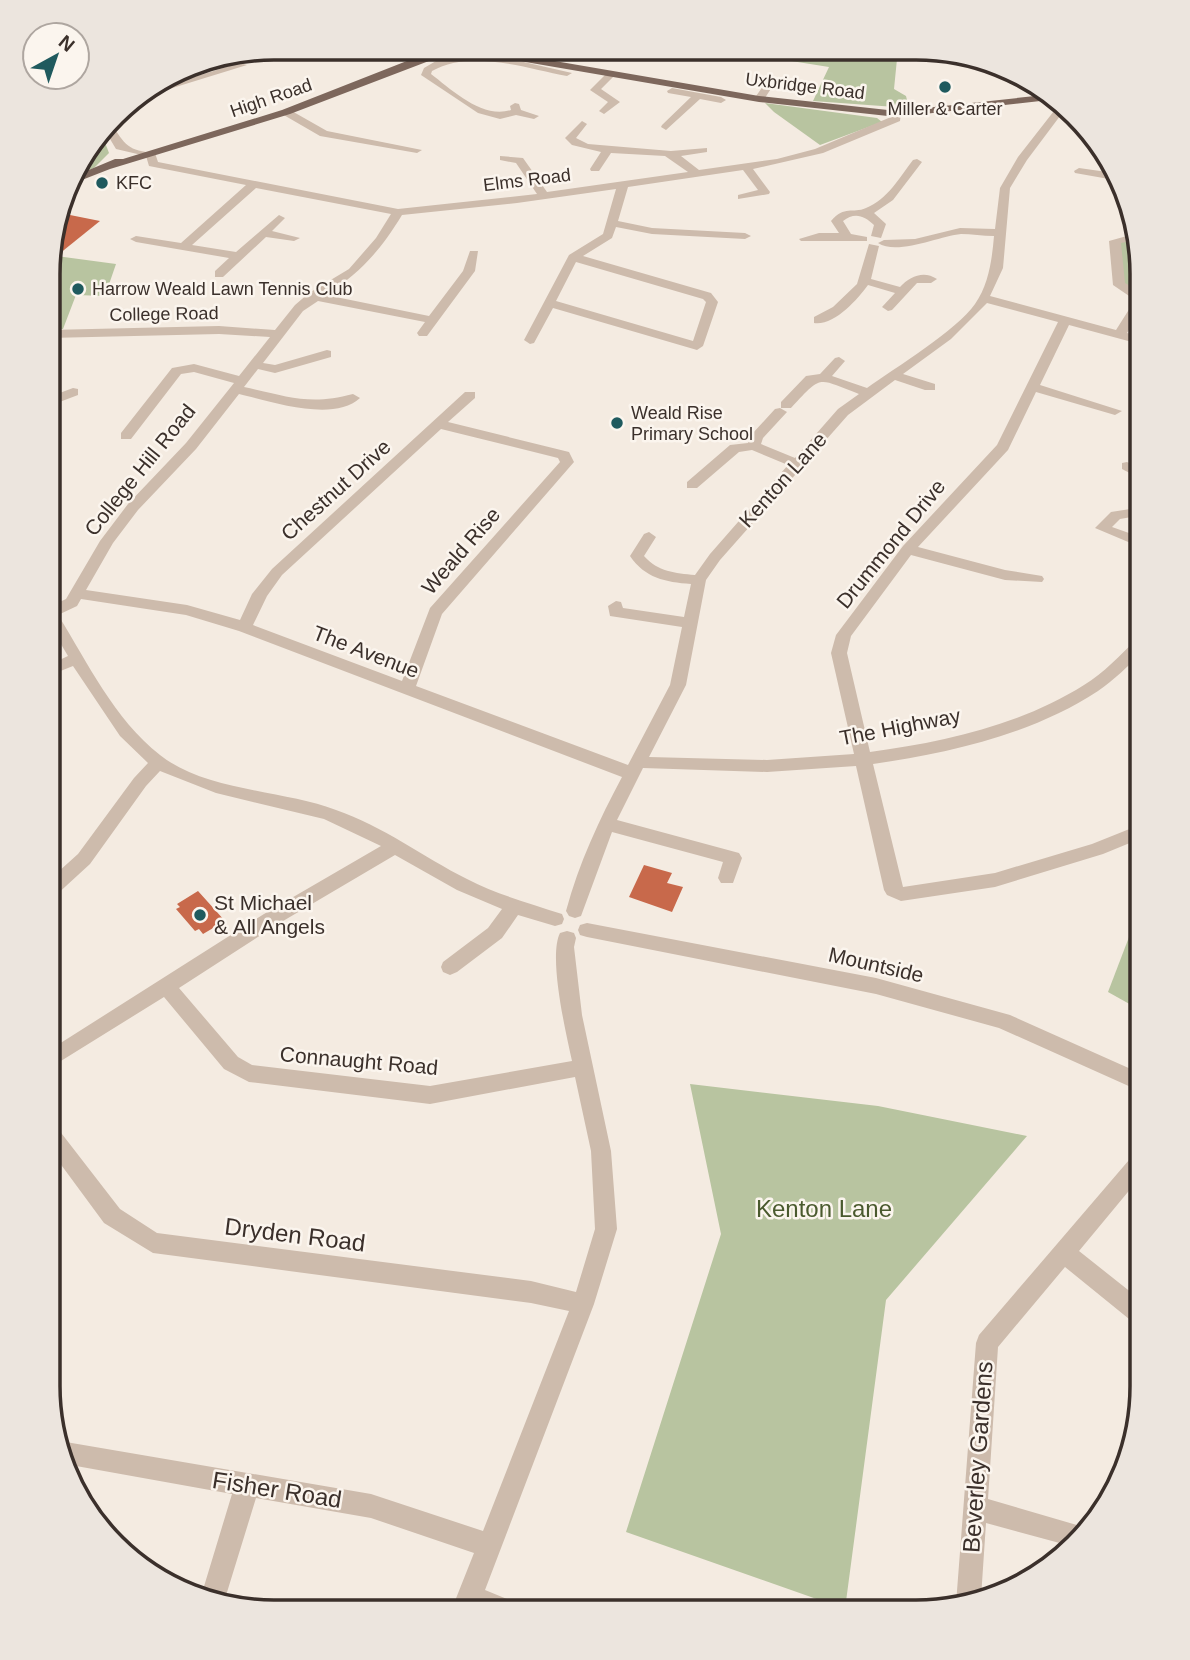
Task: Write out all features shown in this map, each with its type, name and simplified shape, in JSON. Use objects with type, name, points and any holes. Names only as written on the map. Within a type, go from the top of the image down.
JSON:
[{"type":"main road","name":"High Road","points":[[83,177],[137,157],[286,112],[416,60]]},
{"type":"main road","name":"Uxbridge Road","points":[[516,60],[564,70],[611,74],[705,95],[897,114],[1042,101]]},
{"type":"street","points":[[421,60],[433,65]]},
{"type":"street","points":[[462,60],[433,65],[426,75],[458,97],[490,114],[500,116],[516,109],[534,116]]},
{"type":"street","points":[[490,60],[564,70]]},
{"type":"street","points":[[166,89],[242,65]]},
{"type":"street","points":[[760,99],[771,81],[793,88],[803,72]]},
{"type":"street","points":[[604,111],[615,102],[595,90],[611,74]]},
{"type":"street","points":[[672,91],[721,100]]},
{"type":"street","points":[[666,127],[705,95]]},
{"type":"street","name":"Kenton Lane","points":[[570,929],[565,912],[575,911],[584,879],[606,824],[678,685],[699,580],[715,557],[844,412],[964,322],[986,299],[997,268],[1005,188],[1052,108]]},
{"type":"street","points":[[286,112],[324,134],[417,150]]},
{"type":"street","name":"Elms Road","points":[[137,157],[254,184],[398,212],[623,185],[695,172],[778,162],[819,151],[896,119],[897,114]]},
{"type":"street","points":[[582,124],[570,141],[608,150],[634,149],[670,154],[703,150]]},
{"type":"street","points":[[111,134],[137,157]]},
{"type":"street","points":[[595,169],[608,150]]},
{"type":"street","points":[[670,154],[695,172]]},
{"type":"street","points":[[504,158],[519,160],[543,195]]},
{"type":"street","points":[[866,213],[889,198],[917,162]]},
{"type":"street","points":[[742,197],[765,192],[745,165]]},
{"type":"street","points":[[1079,171],[1106,176]]},
{"type":"street","points":[[183,247],[254,184]]},
{"type":"street","points":[[530,340],[573,257],[608,236],[623,185]]},
{"type":"street","points":[[818,320],[842,305],[865,281],[880,224],[866,213],[856,211],[841,216],[837,221],[847,237]]},
{"type":"street","name":"College Hill Road","points":[[60,608],[72,602],[107,541],[134,507],[191,446],[299,307],[353,272],[381,240],[398,212]]},
{"type":"street","points":[[219,274],[279,218]]},
{"type":"street","points":[[613,223],[652,231],[745,236]]},
{"type":"street","points":[[805,239],[847,237],[915,242],[960,231],[1001,233]]},
{"type":"street","points":[[265,233],[295,238]]},
{"type":"street","points":[[1127,236],[1115,241],[1119,285],[1130,291]]},
{"type":"street","points":[[136,239],[238,256]]},
{"type":"street","points":[[423,333],[469,271],[474,253]]},
{"type":"street","points":[[549,303],[697,346],[712,302],[707,296],[573,257]]},
{"type":"street","points":[[888,307],[914,279],[931,279]]},
{"type":"street","points":[[865,281],[903,291]]},
{"type":"street","points":[[313,296],[431,320]]},
{"type":"street","points":[[986,299],[1130,338]]},
{"type":"street","points":[[1119,335],[1130,317]]},
{"type":"street","name":"Drummond Drive","points":[[1065,320],[1003,447],[908,549],[844,635],[839,653],[893,890],[901,894],[995,880],[1130,836]]},
{"type":"street","name":"College Road","points":[[60,334],[219,330],[279,334]]},
{"type":"street","points":[[256,365],[275,369],[327,354]]},
{"type":"street","points":[[824,377],[839,361]]},
{"type":"street","points":[[127,436],[177,371],[194,368],[285,398],[292,404],[341,406],[353,398]]},
{"type":"street","points":[[894,375],[930,387]]},
{"type":"street","points":[[754,446],[757,437],[811,379],[824,377],[869,393]]},
{"type":"street","points":[[1032,387],[1115,411]]},
{"type":"street","points":[[60,397],[73,392]]},
{"type":"street","name":"Chestnut Drive","points":[[244,627],[260,594],[277,572],[470,395]]},
{"type":"street","name":"Weald Rise","points":[[407,690],[435,612],[568,461],[564,455],[438,424]]},
{"type":"street","points":[[692,485],[735,448],[754,446],[797,464]]},
{"type":"street","points":[[1130,513],[1116,515],[1102,528],[1130,538]]},
{"type":"street","points":[[649,537],[637,556],[643,567],[660,575],[699,580]]},
{"type":"street","points":[[908,549],[1005,575],[1037,579]]},
{"type":"street","name":"The Avenue","points":[[78,594],[187,610],[244,627],[407,690],[636,768]]},
{"type":"street","points":[[616,606],[615,612],[691,623]]},
{"type":"street","name":"College Hill Road","points":[[60,631],[131,739],[159,763],[194,778],[330,814],[455,881],[570,929]]},
{"type":"street","name":"The Highway","points":[[636,768],[785,767],[863,761],[948,744],[1020,723],[1091,688],[1130,654]]},
{"type":"street","points":[[60,665],[77,658]]},
{"type":"street","points":[[60,881],[83,859],[140,782],[159,763]]},
{"type":"street","points":[[606,824],[733,858],[727,878]]},
{"type":"street","points":[[60,1053],[271,919],[394,846]]},
{"type":"street","points":[[450,967],[495,933],[514,906]]},
{"type":"street","points":[[468,1600],[583,1304],[606,1228],[601,1150],[572,1015],[565,947],[570,929]]},
{"type":"street","name":"Mountside","points":[[570,929],[876,986],[1003,1021],[1130,1078]]},
{"type":"street","name":"Connaught Road","points":[[166,986],[231,1063],[249,1073],[430,1095],[584,1067]]},
{"type":"street","name":"Dryden Road","points":[[60,1147],[112,1216],[153,1242],[531,1293],[583,1304]]},
{"type":"street","name":"Beverley Gardens","points":[[969,1593],[986,1343],[1130,1174]]},
{"type":"street","points":[[1064,1253],[1130,1305]]},
{"type":"street","name":"Fisher Road","points":[[71,1454],[371,1506],[488,1545]]},
{"type":"street","points":[[215,1592],[247,1486]]},
{"type":"street","points":[[975,1508],[1071,1534]]},
{"type":"green space","points":[[785,60],[897,60],[894,89],[906,96],[909,108],[813,101],[829,67]]},
{"type":"green space","points":[[765,103],[877,118],[882,122],[820,145]]},
{"type":"green space","points":[[105,142],[109,153],[94,168],[86,171]]},
{"type":"green space","points":[[1127,240],[1130,289],[1122,285],[1119,243]]},
{"type":"green space","name":"Harrow Weald Lawn Tennis Club","points":[[61,257],[116,264],[105,296],[76,295],[63,329],[60,329]]},
{"type":"green space","points":[[1130,934],[1130,1004],[1108,992]]},
{"type":"green space","name":"Kenton Lane","points":[[690,1084],[878,1106],[1027,1136],[886,1300],[846,1600],[819,1600],[626,1532],[721,1234]]},
{"type":"building","points":[[68,215],[100,221],[61,253]]},
{"type":"building","points":[[644,865],[672,873],[667,883],[683,887],[672,912],[629,897]]},
{"type":"building","name":"St Michael & All Angels","points":[[198,891],[225,921],[203,934],[199,929],[195,931],[176,909],[180,907],[177,904]]},
{"type":"place","name":"Miller & Carter","points":[[945,87]]},
{"type":"place","name":"KFC","points":[[102,183]]},
{"type":"place","name":"Harrow Weald Lawn Tennis Club","points":[[78,289]]},
{"type":"place","name":"Weald Rise Primary School","points":[[617,423]]},
{"type":"place","name":"St Michael & All Angels","points":[[200,915]]}]
